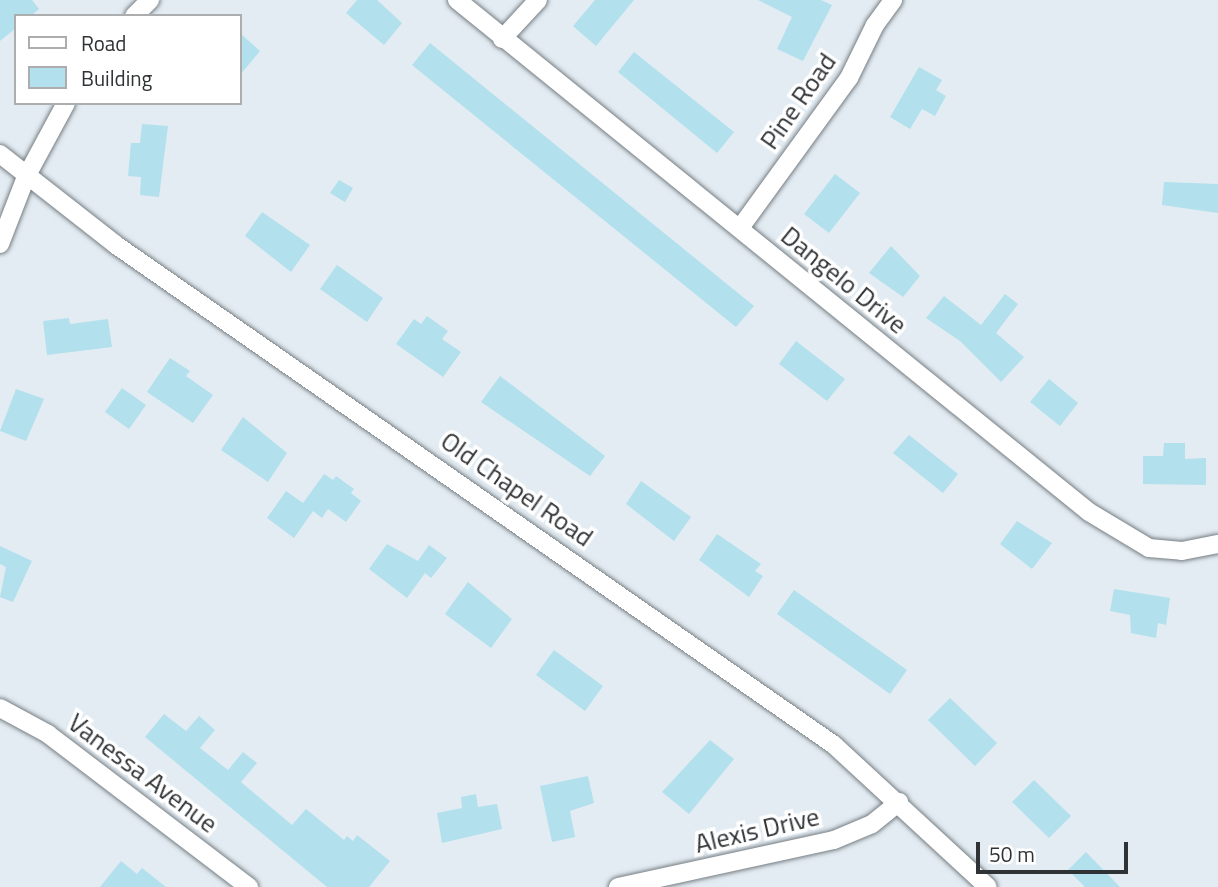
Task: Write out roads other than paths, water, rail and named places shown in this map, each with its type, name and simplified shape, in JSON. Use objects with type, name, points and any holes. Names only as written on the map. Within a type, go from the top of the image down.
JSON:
[{"type":"street","points":[[136,14],[150,0]]},
{"type":"street","name":"Dangelo Drive","points":[[457,0],[502,39],[1119,534],[1165,551],[1218,544]]},
{"type":"street","points":[[502,39],[538,0]]},
{"type":"street","name":"Pine Road","points":[[740,228],[849,78],[875,25],[893,0]]},
{"type":"street","points":[[0,244],[26,177],[65,105]]},
{"type":"street","name":"Old Chapel Road","points":[[0,154],[26,177],[834,745],[899,802],[988,887]]},
{"type":"street","name":"Vanessa Avenue","points":[[0,708],[48,734],[249,887]]},
{"type":"street","name":"Alexis Drive","points":[[618,887],[834,840],[872,824],[899,802]]}]
